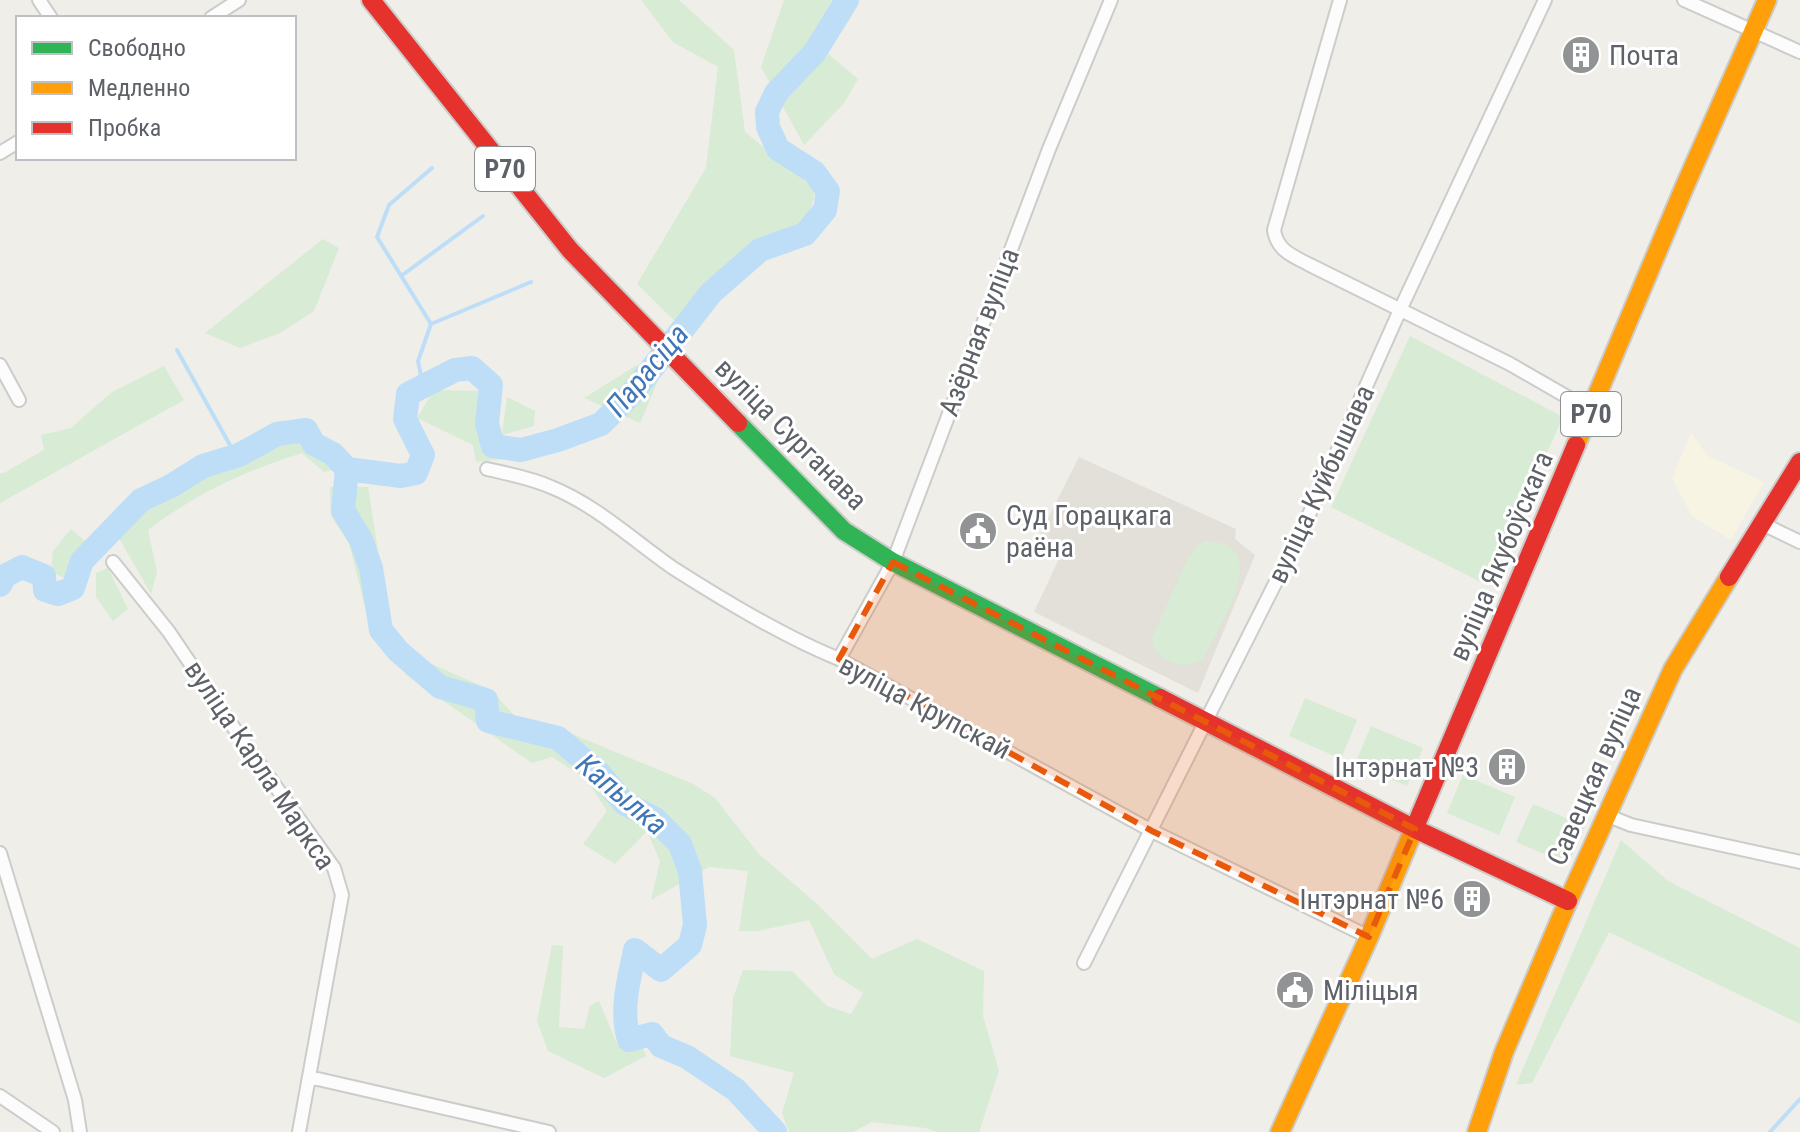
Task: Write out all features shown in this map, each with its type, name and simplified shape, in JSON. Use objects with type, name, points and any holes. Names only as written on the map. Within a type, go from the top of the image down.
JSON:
[{"type":"main road","name":"вуліца Сурганава","points":[[371,0],[570,250],[844,531],[893,562],[1415,829],[1568,901]]},
{"type":"main road","name":"вуліца Якубоўскага","points":[[1280,1132],[1369,937],[1684,188],[1767,0]]},
{"type":"main road","name":"Савецкая вуліца","points":[[1477,1132],[1504,1052],[1568,901],[1673,669],[1800,462]]},
{"type":"street","points":[[214,16],[239,0]]},
{"type":"street","name":"Азёрная вуліца","points":[[839,659],[893,562],[1049,149],[1111,0]]},
{"type":"street","points":[[1340,0],[1292,162],[1274,230],[1276,241],[1281,249],[1308,264],[1510,364],[1576,402]]},
{"type":"street","name":"вуліца Куйбышава","points":[[1084,963],[1303,528],[1400,310],[1545,0]]},
{"type":"street","points":[[1684,0],[1800,52]]},
{"type":"street","points":[[0,365],[19,400]]},
{"type":"street","name":"вуліца Крупскай","points":[[487,469],[555,488],[633,537],[673,567],[798,640],[839,659],[1152,831],[1369,937]]},
{"type":"street","points":[[1763,524],[1800,542]]},
{"type":"street","name":"вуліца Карла Маркса","points":[[113,562],[169,632],[334,868],[342,895],[299,1132]]},
{"type":"street","points":[[1606,815],[1631,825],[1800,862]]},
{"type":"street","points":[[0,853],[75,1100],[80,1132]]},
{"type":"street","points":[[309,1077],[549,1132]]},
{"type":"street","points":[[0,1096],[53,1132]]},
{"type":"highlighted area","points":[[893,562],[1415,829],[1369,937],[1152,831],[839,659]]},
{"type":"shaded area","points":[[1691,433],[1708,456],[1764,482],[1731,540],[1692,516],[1672,478]]},
{"type":"shaded area","points":[[1079,457],[1236,529],[1235,539],[1255,555],[1198,693],[1034,612],[1063,550],[1039,536]]},
{"type":"green space","points":[[641,0],[679,0],[734,50],[745,132],[816,190],[808,220],[726,265],[680,326],[637,284],[706,168],[718,67],[673,42]]},
{"type":"green space","points":[[784,0],[832,0],[850,19],[826,52],[858,79],[844,103],[804,145],[761,67]]},
{"type":"green space","points":[[323,239],[339,248],[314,311],[280,333],[240,348],[205,333]]},
{"type":"green space","points":[[1410,336],[1563,417],[1487,585],[1331,507]]},
{"type":"green space","points":[[637,365],[658,381],[640,423],[584,398]]},
{"type":"green space","points":[[164,366],[184,400],[0,503],[0,473],[44,450],[41,435],[71,428],[112,392]]},
{"type":"green space","points":[[434,390],[478,391],[478,419],[485,447],[503,459],[476,462],[473,445],[417,418]]},
{"type":"green space","points":[[507,397],[535,411],[534,426],[502,435]]},
{"type":"green space","points":[[304,434],[315,452],[337,469],[324,472],[302,453],[221,485],[166,517],[148,530],[157,572],[151,594],[119,538],[143,506],[202,476],[247,459],[281,438]]},
{"type":"green space","points":[[330,487],[368,487],[388,616],[368,619],[349,543],[331,516]]},
{"type":"green space","points":[[71,529],[88,544],[78,553],[69,580],[51,572],[53,551]]},
{"type":"green space","points":[[1205,541],[1226,545],[1237,555],[1240,570],[1237,588],[1203,659],[1179,665],[1158,653],[1152,638],[1188,558]]},
{"type":"green space","points":[[108,568],[128,609],[113,621],[96,597],[96,573]]},
{"type":"green space","points":[[427,662],[491,690],[525,727],[560,729],[693,784],[715,798],[758,853],[817,904],[872,959],[917,939],[984,971],[983,1016],[999,1071],[979,1132],[937,1132],[872,1122],[853,1132],[789,1132],[782,1113],[794,1073],[730,1056],[733,998],[743,970],[792,971],[827,1006],[851,1014],[863,993],[834,974],[809,920],[757,931],[739,931],[748,871],[709,867],[651,900],[660,861],[647,831],[615,864],[583,844],[607,811],[586,779],[552,757],[532,763],[405,674]]},
{"type":"green space","points":[[1305,698],[1357,720],[1341,759],[1289,736]]},
{"type":"green space","points":[[1371,726],[1423,748],[1407,786],[1355,764]]},
{"type":"green space","points":[[1463,775],[1515,797],[1499,835],[1447,813]]},
{"type":"green space","points":[[1533,804],[1585,826],[1568,864],[1516,842]]},
{"type":"green space","points":[[1621,840],[1668,881],[1800,948],[1800,1024],[1609,932],[1532,1083],[1516,1085]]},
{"type":"green space","points":[[552,945],[563,946],[559,1027],[584,1029],[590,1006],[599,1001],[617,1044],[642,1045],[646,1056],[604,1078],[548,1051],[537,1021]]},
{"type":"waterway","name":"Парасіца","points":[[0,585],[5,576],[22,567],[44,576],[45,590],[58,594],[73,588],[82,561],[141,500],[203,466],[239,455],[277,434],[306,430],[314,444],[333,454],[347,469],[401,476],[416,473],[423,455],[405,419],[408,394],[455,370],[472,368],[491,385],[487,424],[493,446],[521,450],[601,424],[635,390],[711,293],[760,250],[805,234],[825,210],[828,191],[814,172],[778,149],[768,127],[767,112],[776,93],[815,52],[847,0]]},
{"type":"waterway","points":[[423,385],[418,361],[431,324],[377,237],[389,205],[432,168]]},
{"type":"waterway","points":[[401,276],[483,216]]},
{"type":"waterway","points":[[431,324],[531,282]]},
{"type":"waterway","points":[[177,350],[236,456]]},
{"type":"waterway","name":"Капылка","points":[[347,469],[343,510],[361,540],[371,568],[381,630],[398,651],[440,687],[486,700],[488,721],[558,738],[599,773],[624,803],[655,819],[680,844],[690,871],[695,925],[690,945],[661,970],[635,950],[625,1006],[629,1040],[652,1034],[661,1046],[687,1057],[736,1090],[775,1132]]},
{"type":"waterway","points":[[1770,1132],[1800,1099]]},
{"type":"traffic: fast","points":[[738,423],[844,531],[893,562],[1160,698]]},
{"type":"traffic: slow","points":[[1576,445],[1767,0]]},
{"type":"traffic: slow","points":[[1477,1132],[1504,1052],[1568,901],[1673,669],[1729,577]]},
{"type":"traffic: slow","points":[[1280,1132],[1369,937],[1415,827]]},
{"type":"traffic: jam","points":[[371,0],[570,250],[738,423]]},
{"type":"traffic: jam","points":[[1415,827],[1576,445]]},
{"type":"traffic: jam","points":[[1729,577],[1800,462]]},
{"type":"traffic: jam","points":[[1160,698],[1415,829]]},
{"type":"traffic: jam","points":[[1415,829],[1568,901]]},
{"type":"place","name":"Почта","points":[[1581,55]]},
{"type":"place","name":"Суд Горацкага раёна","points":[[978,531]]},
{"type":"place","name":"Інтэрнат №3","points":[[1507,767]]},
{"type":"place","name":"Інтэрнат №6","points":[[1472,899]]},
{"type":"place","name":"Міліцыя","points":[[1295,990]]}]
